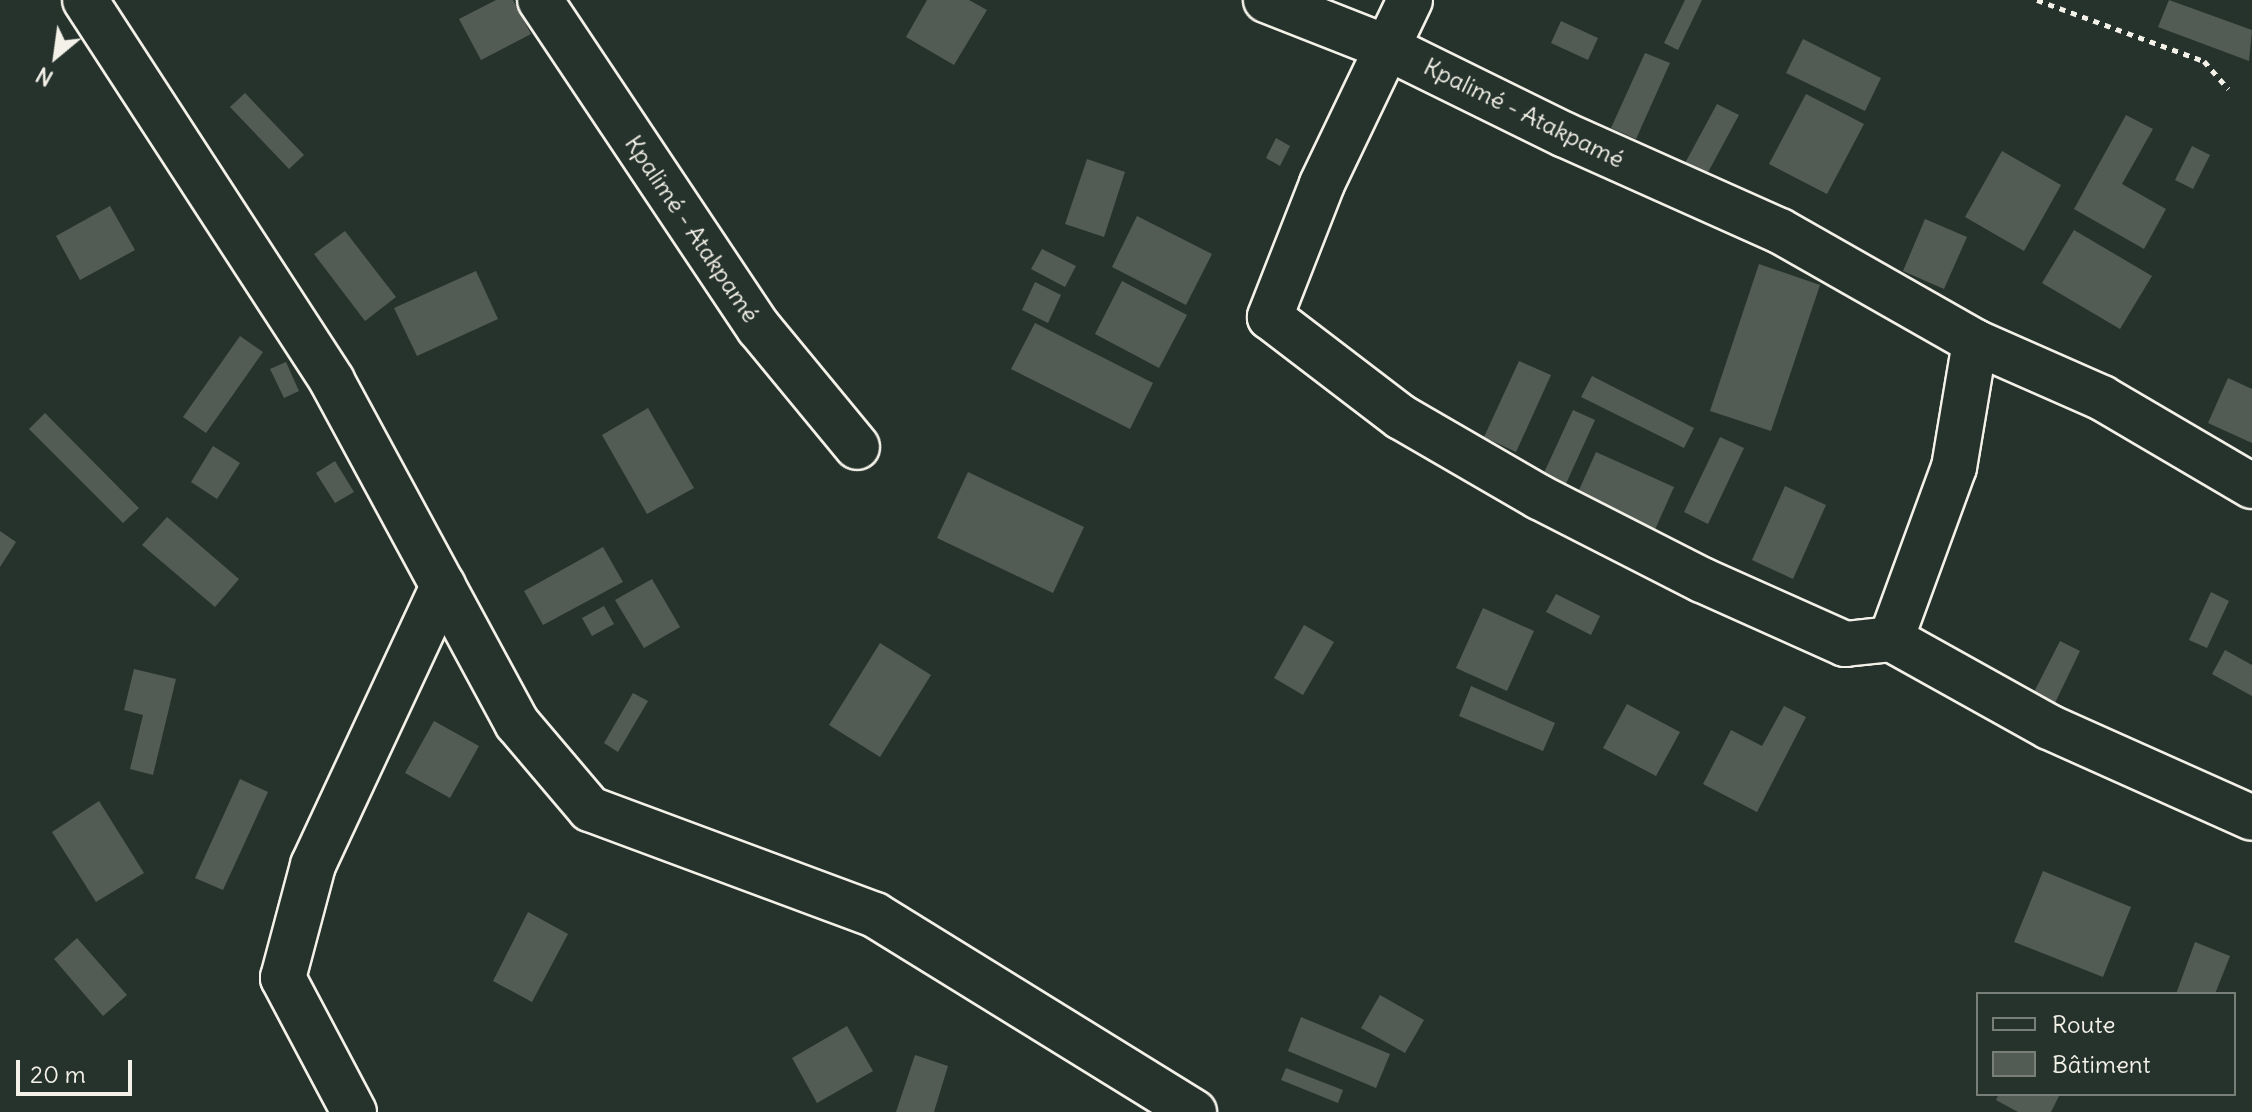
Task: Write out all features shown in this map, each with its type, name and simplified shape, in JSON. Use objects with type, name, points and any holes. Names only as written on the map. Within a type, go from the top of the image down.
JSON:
[{"type":"street","points":[[85,0],[332,381],[517,723],[590,809],[875,915],[1194,1112]]},
{"type":"street","name":"Kpalimé - Atakpamé","points":[[540,0],[759,328],[857,447]]},
{"type":"street","name":"Kpalimé - Atakpamé","points":[[1266,0],[1388,48],[1565,135],[1780,231],[1975,342],[2102,398],[2252,486]]},
{"type":"street","points":[[1410,0],[1322,184],[1270,317],[1401,417],[1539,497],[1702,580],[1845,644],[1891,639],[2049,727],[2252,818]]},
{"type":"street","points":[[1891,639],[1954,467],[1975,342]]},
{"type":"street","points":[[354,1112],[283,978],[313,865],[443,586]]},
{"type":"path","points":[[2037,0],[2204,61],[2228,89]]},
{"type":"building","points":[[496,0],[513,0],[531,34],[481,60],[459,19]]},
{"type":"building","points":[[927,0],[969,0],[987,10],[954,65],[906,37]]},
{"type":"building","points":[[1685,0],[1702,0],[1678,50],[1664,43]]},
{"type":"building","points":[[2169,0],[2252,30],[2249,61],[2158,27]]},
{"type":"building","points":[[1561,21],[1598,38],[1588,60],[1551,43]]},
{"type":"building","points":[[1803,39],[1881,78],[1865,111],[1786,73]]},
{"type":"building","points":[[1645,53],[1670,63],[1636,139],[1611,128]]},
{"type":"building","points":[[245,93],[304,155],[289,169],[230,107]]},
{"type":"building","points":[[1806,94],[1864,124],[1827,194],[1769,164]]},
{"type":"building","points":[[1717,104],[1739,115],[1706,176],[1684,165]]},
{"type":"building","points":[[2126,115],[2153,129],[2122,184],[2166,209],[2144,249],[2074,209]]},
{"type":"building","points":[[1276,138],[1290,146],[1280,166],[1266,158]]},
{"type":"building","points":[[2192,146],[2210,155],[2193,189],[2175,180]]},
{"type":"building","points":[[2002,151],[2061,185],[2024,251],[1965,217]]},
{"type":"building","points":[[1087,159],[1125,172],[1104,237],[1065,224]]},
{"type":"building","points":[[110,206],[135,250],[80,280],[56,236]]},
{"type":"building","points":[[1137,216],[1212,254],[1186,305],[1112,267]]},
{"type":"building","points":[[1925,219],[1967,237],[1944,289],[1903,271]]},
{"type":"building","points":[[2074,230],[2152,276],[2120,329],[2042,283]]},
{"type":"building","points":[[345,231],[396,297],[365,321],[314,254]]},
{"type":"building","points":[[1042,249],[1076,266],[1065,287],[1031,269]]},
{"type":"building","points":[[1759,264],[1820,285],[1771,431],[1710,411]]},
{"type":"building","points":[[476,271],[498,319],[417,356],[394,308]]},
{"type":"building","points":[[1122,281],[1187,315],[1159,368],[1095,334]]},
{"type":"building","points":[[1035,282],[1061,295],[1048,323],[1022,310]]},
{"type":"building","points":[[1035,323],[1153,383],[1130,429],[1011,369]]},
{"type":"building","points":[[240,336],[263,352],[206,433],[183,417]]},
{"type":"building","points":[[1519,361],[1551,375],[1516,452],[1484,437]]},
{"type":"building","points":[[286,362],[299,391],[284,398],[270,369]]},
{"type":"building","points":[[1592,376],[1694,428],[1684,448],[1581,397]]},
{"type":"building","points":[[2228,378],[2252,389],[2252,443],[2208,423]]},
{"type":"building","points":[[648,408],[694,488],[647,514],[602,435]]},
{"type":"building","points":[[1573,410],[1595,420],[1564,488],[1542,477]]},
{"type":"building","points":[[45,413],[139,508],[123,523],[29,429]]},
{"type":"building","points":[[1720,437],[1744,448],[1708,524],[1684,512]]},
{"type":"building","points":[[213,446],[240,463],[217,499],[191,482]]},
{"type":"building","points":[[1596,452],[1674,487],[1649,543],[1571,508]]},
{"type":"building","points":[[335,461],[354,492],[335,503],[316,473]]},
{"type":"building","points":[[968,472],[1084,527],[1053,593],[937,538]]},
{"type":"building","points":[[1785,486],[1826,505],[1793,579],[1752,560]]},
{"type":"building","points":[[167,517],[239,579],[215,607],[142,545]]},
{"type":"building","points":[[0,531],[16,542],[0,567]]},
{"type":"building","points":[[603,547],[623,582],[543,625],[524,591]]},
{"type":"building","points":[[652,579],[680,627],[644,648],[615,600]]},
{"type":"building","points":[[2211,592],[2229,601],[2207,648],[2189,640]]},
{"type":"building","points":[[1556,594],[1600,616],[1591,635],[1546,612]]},
{"type":"building","points":[[604,606],[614,624],[592,636],[582,618]]},
{"type":"building","points":[[1483,608],[1534,631],[1507,691],[1456,668]]},
{"type":"building","points":[[1304,625],[1334,642],[1303,695],[1274,678]]},
{"type":"building","points":[[2060,641],[2080,651],[2054,705],[2033,694]]},
{"type":"building","points":[[880,643],[931,675],[880,757],[829,725]]},
{"type":"building","points":[[2225,650],[2252,665],[2252,696],[2212,674]]},
{"type":"building","points":[[134,669],[176,679],[153,775],[130,769],[143,715],[124,710]]},
{"type":"building","points":[[1471,686],[1555,723],[1543,751],[1459,716]]},
{"type":"building","points":[[633,693],[648,701],[618,752],[604,743]]},
{"type":"building","points":[[1627,704],[1680,732],[1656,776],[1603,748]]},
{"type":"building","points":[[1784,706],[1806,717],[1757,812],[1703,784],[1731,730],[1762,746]]},
{"type":"building","points":[[434,721],[479,746],[450,798],[405,773]]},
{"type":"building","points":[[240,779],[268,792],[223,890],[195,878]]},
{"type":"building","points":[[99,801],[144,873],[96,902],[52,832]]},
{"type":"building","points":[[2043,871],[2131,907],[2103,977],[2014,942]]},
{"type":"building","points":[[528,912],[568,934],[532,1002],[493,981]]},
{"type":"building","points":[[77,938],[127,995],[103,1016],[54,959]]},
{"type":"building","points":[[2195,942],[2230,956],[2216,992],[2177,992]]},
{"type":"building","points":[[1380,995],[1424,1020],[1405,1053],[1361,1028]]},
{"type":"building","points":[[1301,1017],[1390,1054],[1376,1088],[1288,1051]]},
{"type":"building","points":[[847,1026],[873,1071],[817,1103],[792,1058]]},
{"type":"building","points":[[915,1055],[948,1066],[934,1112],[896,1112]]},
{"type":"building","points":[[1286,1068],[1343,1090],[1338,1103],[1281,1080]]},
{"type":"building","points":[[1998,1096],[2059,1096],[2051,1112],[2018,1112],[1996,1100]]}]
